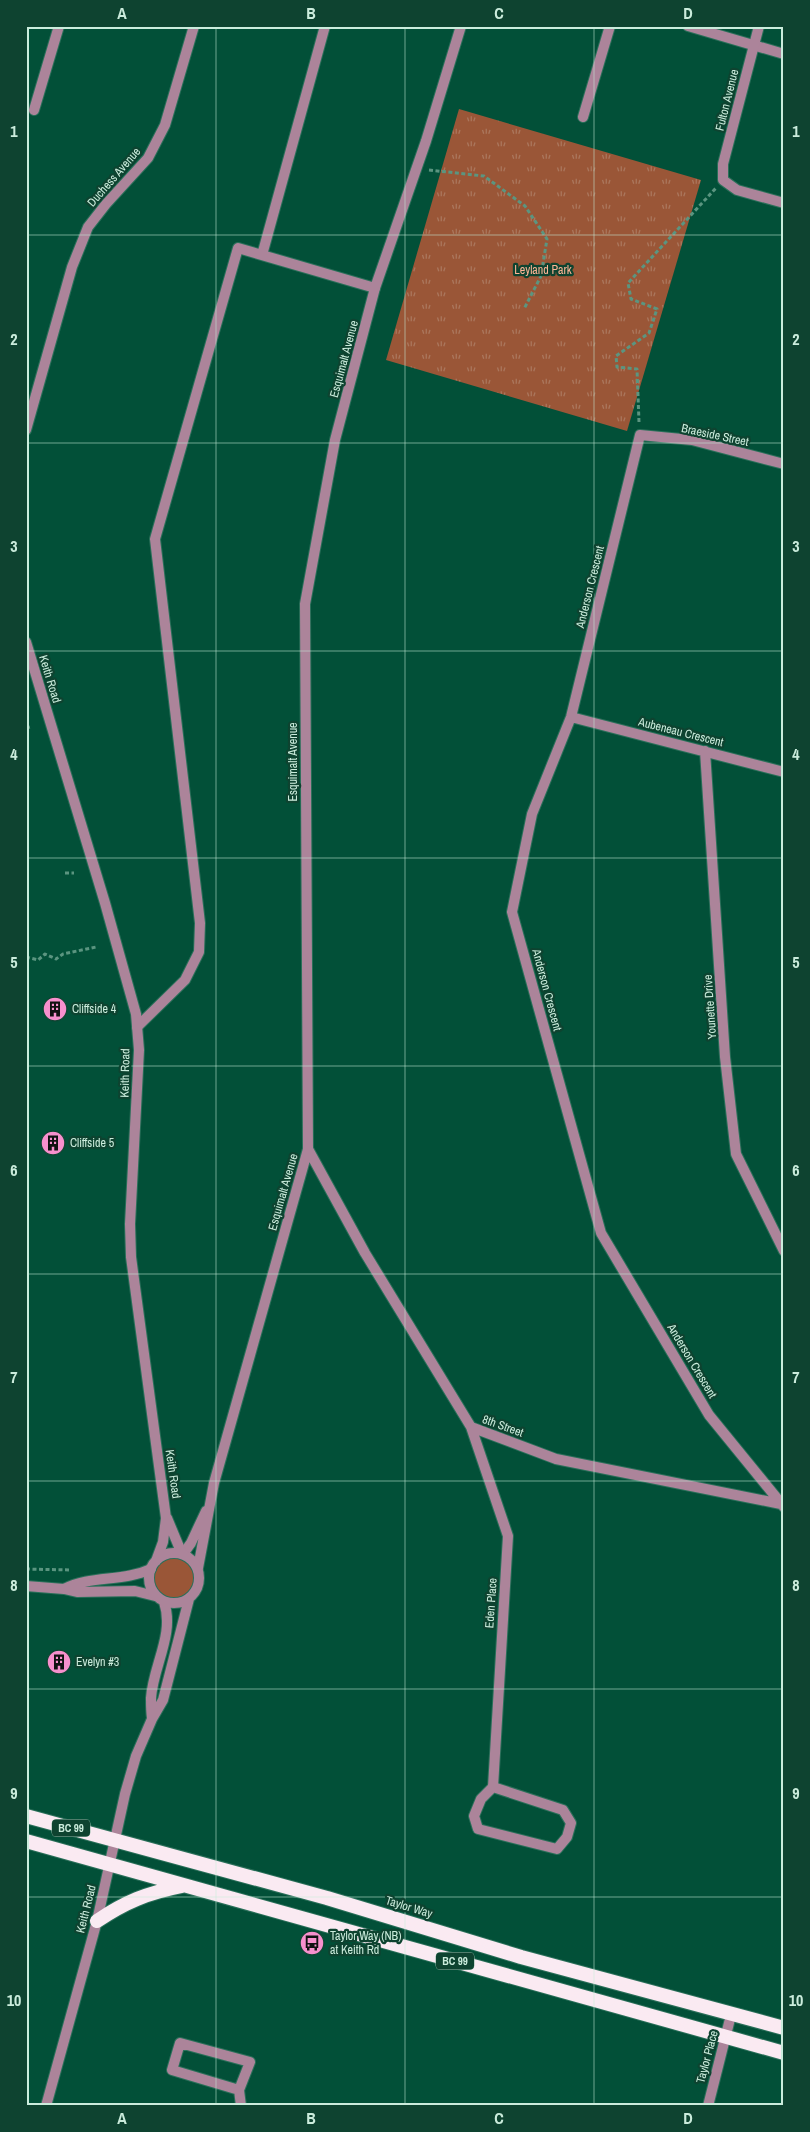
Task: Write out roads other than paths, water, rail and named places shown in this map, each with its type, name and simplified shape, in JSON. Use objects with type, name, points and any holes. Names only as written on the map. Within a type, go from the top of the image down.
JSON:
[{"type":"highway","name":"Taylor Way","points":[[26,1816],[327,1898],[521,1957],[784,2028]]},
{"type":"highway","name":"BC 99","points":[[26,1842],[784,2053]]},
{"type":"highway","points":[[97,1921],[129,1901],[153,1892],[185,1886]]},
{"type":"street","points":[[34,110],[59,26]]},
{"type":"street","name":"Duchess Avenue","points":[[26,430],[72,267],[88,227],[106,204],[148,158],[165,125],[194,26]]},
{"type":"street","points":[[262,255],[325,26]]},
{"type":"street","name":"Esquimalt Avenue","points":[[198,1568],[209,1506],[308,1150],[305,604],[335,440],[375,288],[416,169],[461,26]]},
{"type":"street","points":[[583,117],[610,26]]},
{"type":"street","points":[[688,26],[784,54]]},
{"type":"street","name":"Fulton Avenue","points":[[760,26],[723,164],[723,180],[737,190],[784,203]]},
{"type":"street","points":[[137,1027],[185,980],[199,952],[200,923],[155,539],[238,248],[375,288]]},
{"type":"street","name":"Braeside Street","points":[[640,435],[692,440],[784,464]]},
{"type":"street","name":"Anderson Crescent","points":[[640,435],[571,717],[532,814],[512,912],[601,1233],[709,1414],[782,1506]]},
{"type":"street","name":"Keith Road","points":[[26,642],[108,913],[136,1014],[139,1050],[130,1224],[131,1256],[166,1518],[163,1542],[153,1565]]},
{"type":"street","name":"Aubeneau Crescent","points":[[571,717],[784,772]]},
{"type":"street","name":"Younette Drive","points":[[705,751],[725,1057],[736,1154],[784,1251]]},
{"type":"street","name":"8th Street","points":[[308,1150],[365,1252],[471,1427],[556,1459],[782,1506]]},
{"type":"street","name":"Eden Place","points":[[471,1427],[508,1536],[493,1787]]},
{"type":"street","name":"Esquimalt Avenue","points":[[183,1554],[191,1543],[209,1506]]},
{"type":"street","name":"Keith Road","points":[[166,1518],[183,1554]]},
{"type":"street","points":[[26,1586],[64,1589],[76,1592],[135,1591],[172,1604],[189,1600],[199,1585],[200,1576],[198,1568],[189,1557],[183,1554],[168,1554],[153,1565],[124,1577],[77,1582],[64,1589]]},
{"type":"street","points":[[153,1565],[149,1583],[160,1599]]},
{"type":"street","name":"Keith Road","points":[[152,1719],[151,1697],[167,1628],[168,1612],[160,1599]]},
{"type":"street","name":"Keith Road","points":[[46,2106],[97,1921],[136,1756],[152,1719],[163,1700],[189,1600]]},
{"type":"street","points":[[493,1787],[563,1810],[571,1822],[567,1836],[557,1849],[478,1829],[474,1816],[481,1799],[493,1787]]},
{"type":"street","name":"Taylor Place","points":[[708,2106],[731,2015]]},
{"type":"street","points":[[240,2090],[172,2070],[180,2043],[250,2062],[240,2090],[241,2106]]},
{"type":"place","name":"Cliffside 4","points":[[55,1009]]},
{"type":"place","name":"Cliffside 5","points":[[53,1143]]},
{"type":"place","name":"Evelyn #3","points":[[59,1662]]},
{"type":"place","name":"Taylor Way (NB) at Keith Rd","points":[[312,1943]]},
{"type":"park label","name":"Leyland Park","points":[[543,270]]}]
